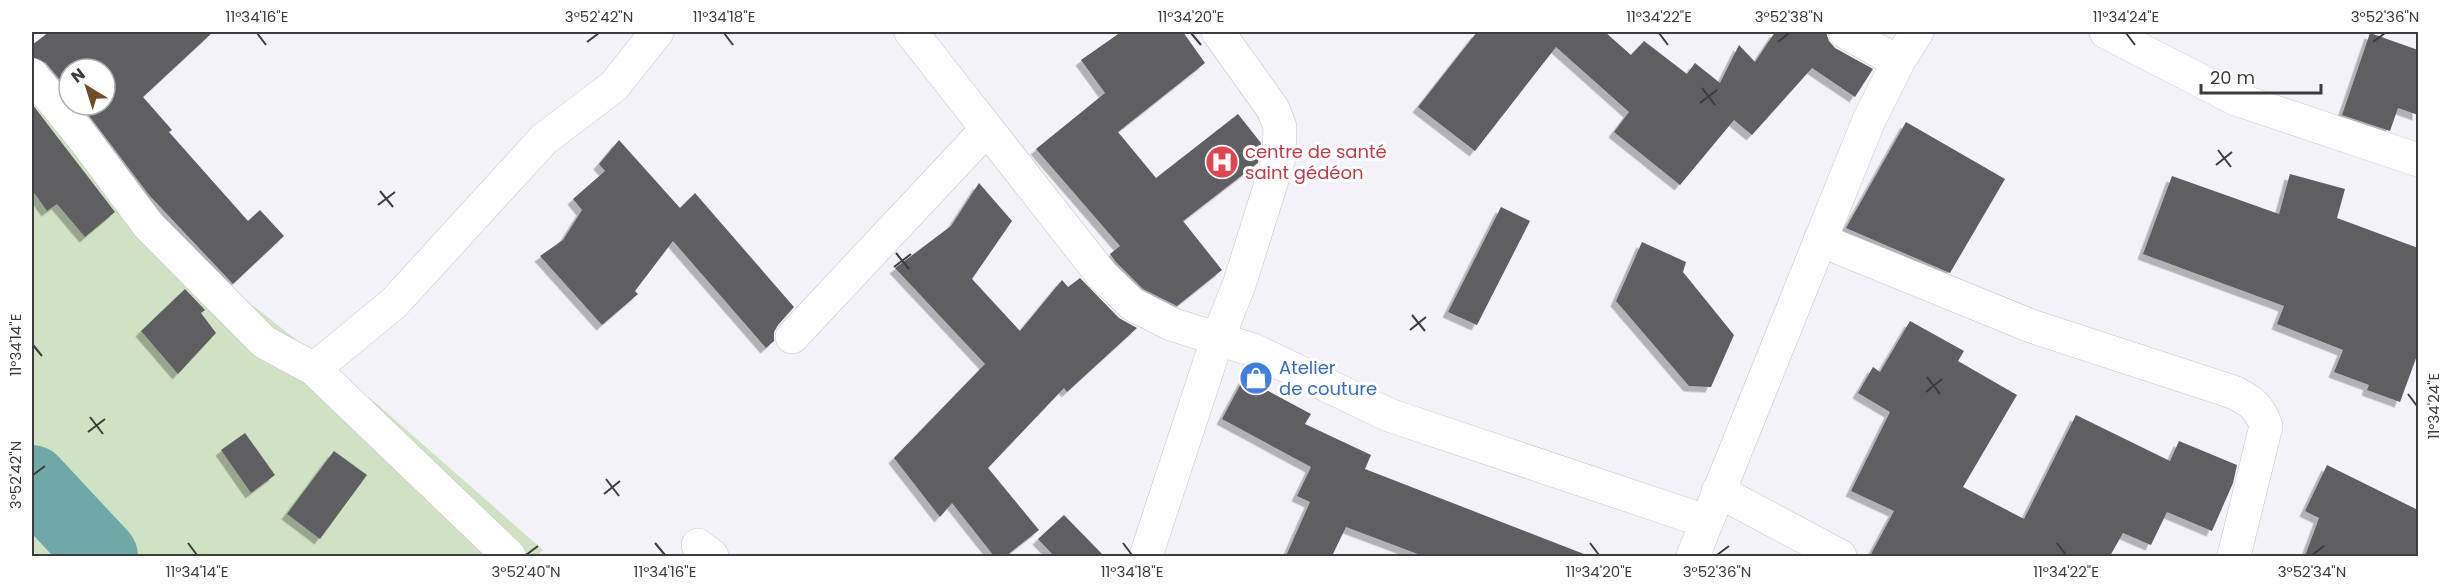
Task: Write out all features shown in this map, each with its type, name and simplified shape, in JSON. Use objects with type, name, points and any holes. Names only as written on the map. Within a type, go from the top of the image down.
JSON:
[{"type":"street","points":[[314,369],[394,303],[544,139],[614,86],[657,32]]},
{"type":"street","points":[[911,32],[1102,275],[1132,304],[1171,324],[1253,350],[1389,415],[1705,521]]},
{"type":"street","points":[[1146,556],[1280,158],[1280,127],[1273,108],[1218,32]]},
{"type":"street","points":[[1845,32],[1898,62]]},
{"type":"street","points":[[1693,556],[1705,521],[1869,120],[1898,62],[1917,32]]},
{"type":"street","points":[[2106,32],[2236,99],[2418,160]]},
{"type":"street","points":[[32,75],[81,135],[148,225],[264,342],[314,369],[509,556]]},
{"type":"street","points":[[792,337],[987,129]]},
{"type":"street","points":[[1820,240],[2031,326],[2222,388],[2251,401],[2259,409],[2266,426],[2234,556]]},
{"type":"street","points":[[1718,491],[1840,556]]},
{"type":"green space","points":[[32,72],[57,101],[57,117],[71,117],[146,202],[236,292],[378,405],[543,550],[537,556],[32,556]]},
{"type":"building","points":[[49,32],[213,32],[143,97],[172,130],[169,132],[248,221],[260,210],[284,236],[233,284],[149,195],[90,117],[117,117],[117,57],[57,57],[57,76],[46,63],[32,57],[32,45]]},
{"type":"building","points":[[1121,32],[1183,32],[1205,63],[1118,132],[1156,178],[1238,114],[1261,143],[1258,163],[1183,221],[1222,270],[1177,306],[1143,289],[1116,262],[1110,254],[1120,246],[1036,149],[1105,93],[1081,60]]},
{"type":"building","points":[[1477,32],[1605,32],[1631,55],[1644,41],[1687,74],[1695,63],[1720,83],[1739,45],[1755,62],[1775,32],[1826,32],[1835,48],[1873,69],[1855,97],[1812,68],[1752,135],[1734,120],[1680,185],[1614,132],[1629,112],[1556,47],[1475,151],[1418,107]]},
{"type":"building","points":[[2370,33],[2418,50],[2418,115],[2398,108],[2390,131],[2342,115]]},
{"type":"building","points":[[32,104],[115,212],[85,237],[57,204],[47,211],[32,190]]},
{"type":"building","points":[[1906,122],[2005,179],[1950,273],[1846,228]]},
{"type":"building","points":[[619,140],[680,208],[695,193],[794,307],[778,325],[774,332],[774,341],[766,348],[673,241],[635,291],[638,294],[602,325],[540,256],[563,240],[582,210],[573,199],[605,171],[599,164]]},
{"type":"building","points":[[2290,174],[2345,189],[2337,218],[2418,248],[2418,353],[2400,402],[2367,390],[2369,385],[2334,372],[2343,350],[2277,324],[2284,306],[2143,254],[2172,176],[2279,214]]},
{"type":"building","points":[[979,183],[1012,221],[972,279],[1020,331],[1062,280],[1068,287],[1080,278],[1119,318],[1137,328],[1067,392],[1064,388],[988,468],[1039,530],[1006,556],[994,556],[952,503],[940,517],[894,458],[985,364],[895,268],[951,226]]},
{"type":"building","points":[[1501,207],[1530,221],[1477,325],[1448,312]]},
{"type":"building","points":[[1642,242],[1686,262],[1683,272],[1734,335],[1711,387],[1689,386],[1616,301]]},
{"type":"building","points":[[185,289],[205,310],[201,313],[216,333],[178,374],[141,331]]},
{"type":"building","points":[[1910,321],[1964,351],[1958,361],[2017,395],[1963,487],[2024,519],[2076,415],[2170,461],[2179,441],[2237,465],[2233,483],[2212,531],[2167,512],[2151,545],[2123,533],[2110,556],[1870,556],[1894,511],[1851,491],[1890,412],[1858,393],[1873,367],[1880,372]]},
{"type":"building","points":[[1244,378],[1311,414],[1305,424],[1371,455],[1365,469],[1584,554],[1583,556],[1423,556],[1346,527],[1332,556],[1286,556],[1310,502],[1297,496],[1311,467],[1222,419]]},
{"type":"building","points":[[245,433],[275,475],[251,493],[221,450]]},
{"type":"building","points":[[334,451],[367,475],[320,539],[287,514]]},
{"type":"building","points":[[2327,465],[2418,510],[2418,556],[2305,556],[2319,518],[2305,511]]},
{"type":"building","points":[[1064,515],[1104,556],[1054,556],[1038,539]]},
{"type":"waterway","points":[[32,481],[102,556]]},
{"type":"place","name":"centre de santé saint gédéon","points":[[1222,162]]},
{"type":"place","name":"Atelier de couture","points":[[1256,378]]}]
